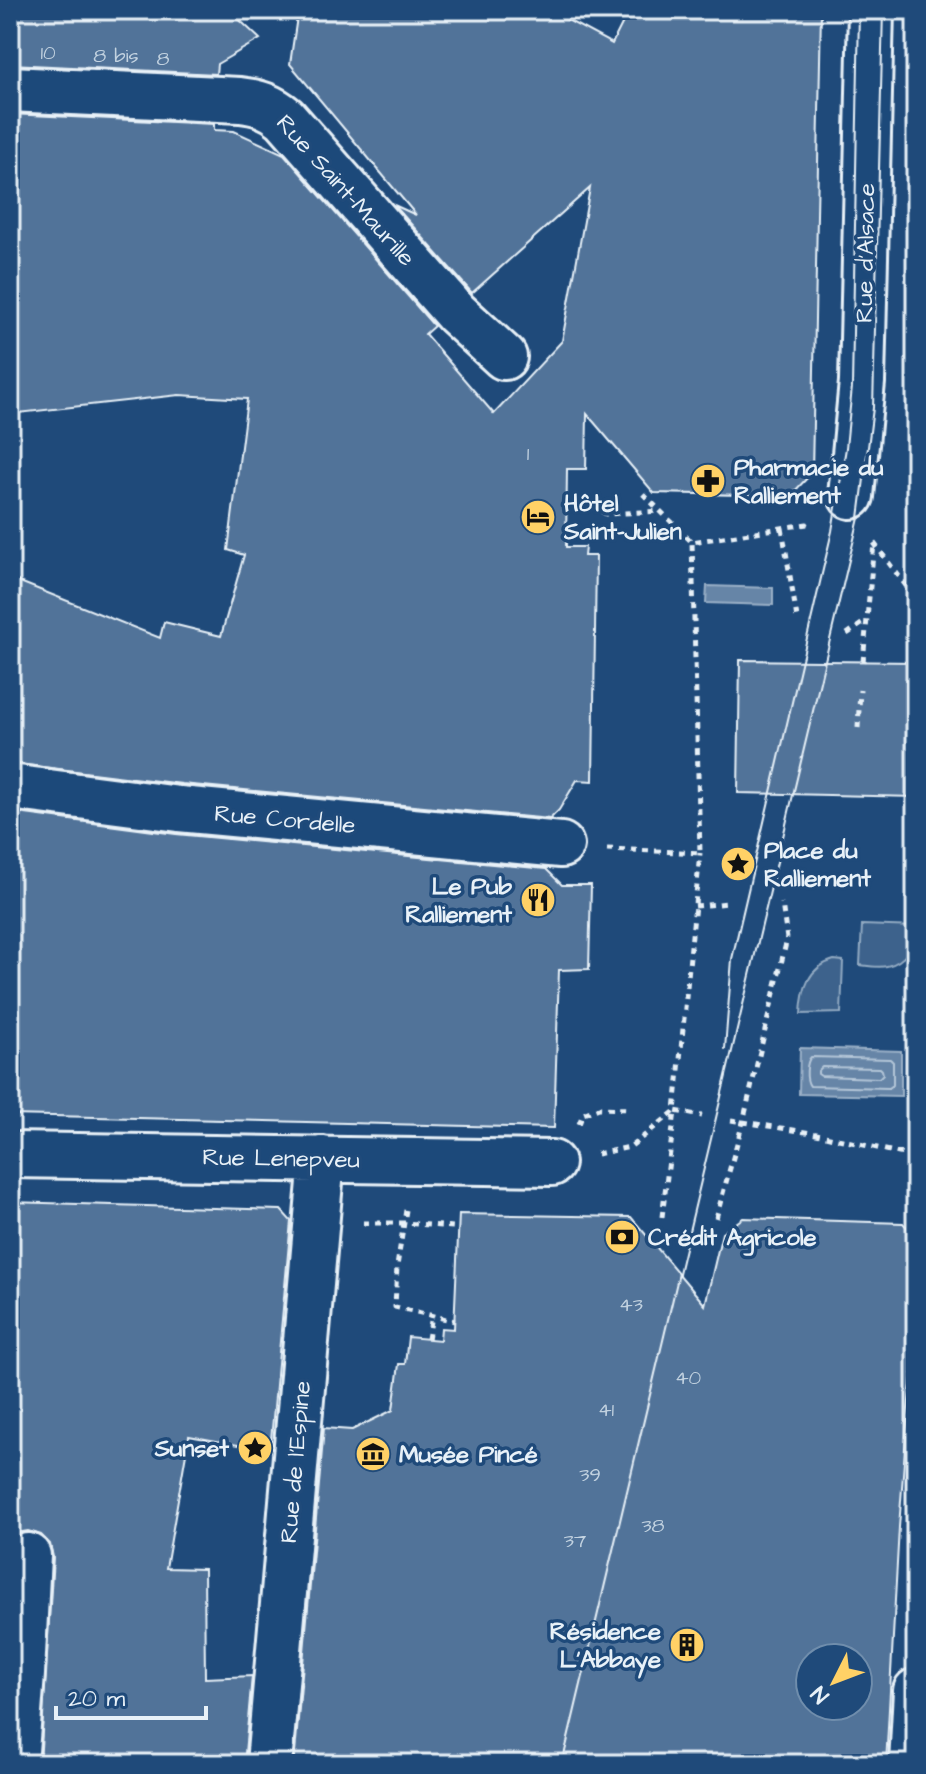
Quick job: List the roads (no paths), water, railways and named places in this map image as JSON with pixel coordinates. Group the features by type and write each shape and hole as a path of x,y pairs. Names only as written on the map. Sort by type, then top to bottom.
{"street":[{"name":"Rue d'Alsace","path":"851,496 862,382 871,10"},
{"name":"Rue Saint-Maurille","path":"10,89 254,101 274,109 456,313 504,357"},
{"name":"Rue Cordelle","path":"10,787 179,809 561,845"},
{"name":"Rue Lenepveu","path":"10,1155 560,1161"},
{"name":"Rue de l'Espine","path":"269,1764 322,1159"},
{"path":"15,1764 28,1556"},
{"path":"912,1764 916,1691"}],"water":[{"path":"707,586 773,588 773,605 706,603"},
{"path":"800,1048 901,1051 901,1096 799,1094"}],"tram line":[{"path":"725,1049 732,959 832,531 846,448 852,387 859,10"},
{"path":"562,1764 859,518 873,408 883,10"}],"place":[{"name":"Pharmacie du Ralliement","path":"708,481"},
{"name":"Hôtel Saint-Julien","path":"538,517"},
{"name":"Place du Ralliement","path":"738,864"},
{"name":"Le Pub Ralliement","path":"538,900"},
{"name":"Crédit Agricole","path":"622,1237"},
{"name":"Sunset","path":"255,1448"},
{"name":"Musée Pincé","path":"373,1454"},
{"name":"Résidence L'Abbaye","path":"687,1645"}]}
